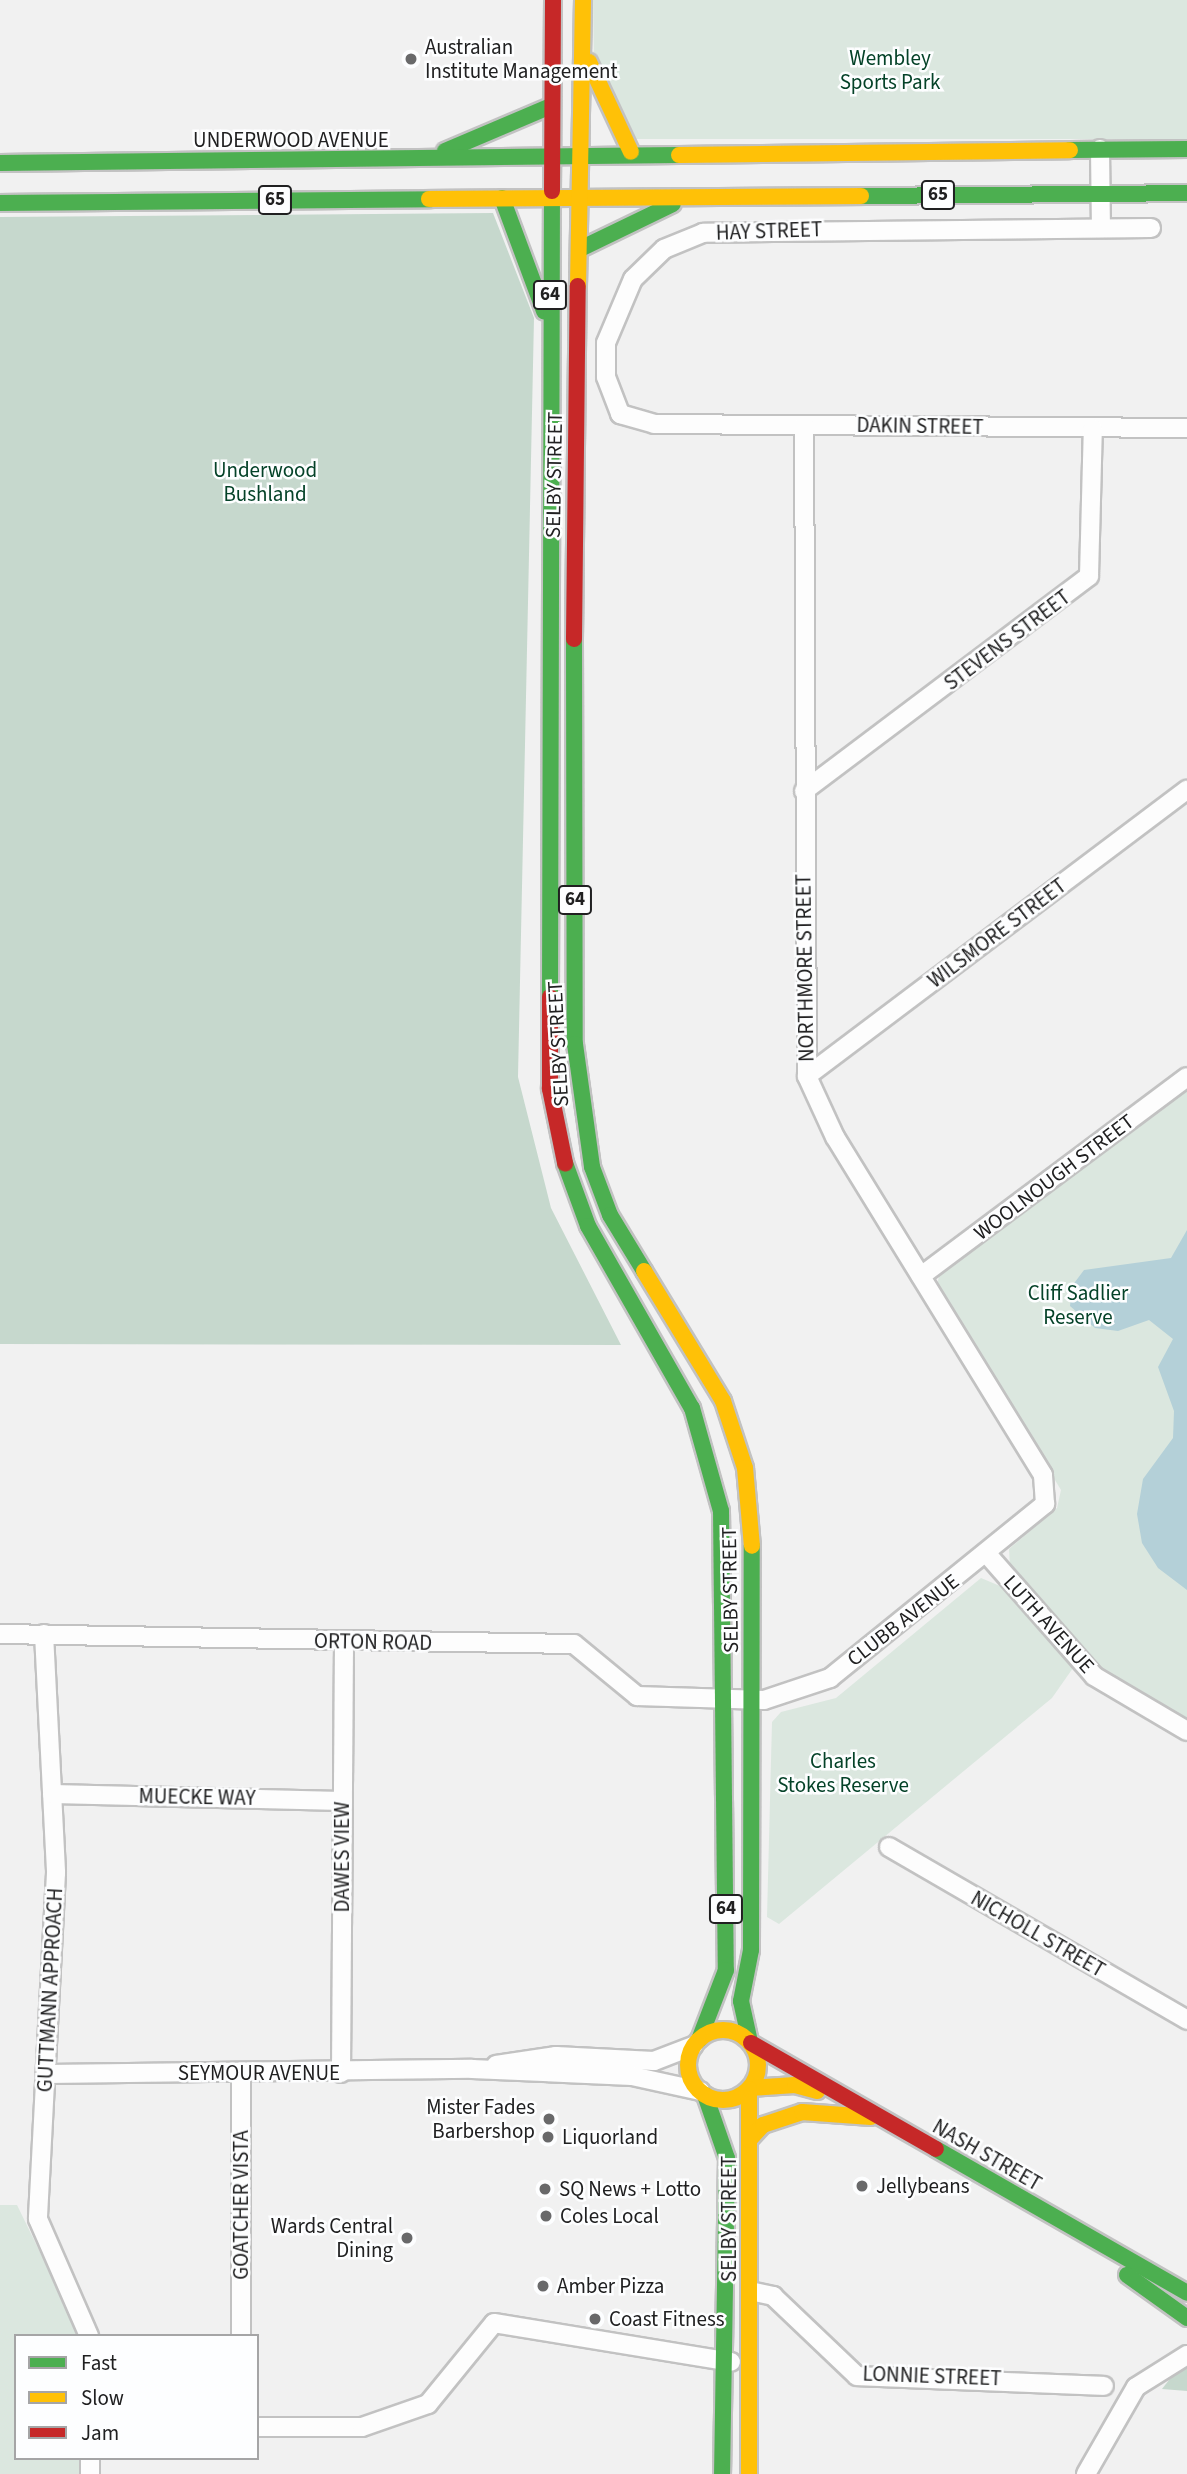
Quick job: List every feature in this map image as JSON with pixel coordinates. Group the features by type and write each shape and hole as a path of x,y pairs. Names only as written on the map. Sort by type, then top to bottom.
{"main road":[{"name":"SELBY STREET","path":"553,0 547,794 550,1089 562,1155 588,1226 692,1408 715,1477 726,1566 726,1970 714,2014 696,2043"},
{"name":"SELBY STREET","path":"583,0 575,493 576,1044 592,1167 634,1263 723,1401 745,1468 753,1701 751,1950 741,2001 751,2043"},
{"path":"583,43 611,119 631,152"},
{"path":"419,160 551,106"},
{"name":"65","path":"582,156 631,152 1187,149"},
{"name":"UNDERWOOD AVENUE","path":"0,163 582,156"},
{"name":"HAY STREET","path":"581,198 1187,193"},
{"path":"502,198 550,323"},
{"name":"65","path":"0,203 581,198"},
{"path":"580,249 689,198"},
{"path":"548,494 575,493"},
{"path":"547,794 574,793"},
{"path":"715,1477 745,1468"},
{"path":"696,2043 726,2030 751,2043"},
{"name":"64","path":"696,2043 688,2070 703,2093"},
{"name":"64","path":"750,2088 759,2067 751,2043"},
{"name":"NASH STREET","path":"751,2043 1073,2230 1184,2286"},
{"name":"NASH STREET","path":"750,2088 802,2086 879,2118"},
{"name":"SELBY STREET","path":"749,2474 750,2088"},
{"path":"703,2093 727,2100 750,2088"},
{"name":"SELBY STREET","path":"703,2093 727,2154 722,2474"},
{"path":"749,2140 763,2125 802,2112 879,2118"},
{"name":"NASH STREET","path":"1073,2230 1093,2253 1181,2311"},
{"path":"1181,2311 1184,2286"}],"street":[{"path":"1100,149 1101,229"},
{"name":"HAY STREET","path":"653,424 634,422 611,400 606,343 633,279 683,240 726,229 1151,228"},
{"name":"DAKIN STREET","path":"653,424 1187,428"},
{"name":"NORTHMORE STREET","path":"804,425 807,1076 835,1137 1047,1486"},
{"name":"STEVENS STREET","path":"804,791 1089,576 1093,428"},
{"name":"WILSMORE STREET","path":"807,1076 1187,790"},
{"name":"WOOLNOUGH STREET","path":"920,1276 1187,1077"},
{"name":"CLUBB AVENUE","path":"726,1700 753,1701 830,1678 1038,1513 1047,1486"},
{"name":"LUTH AVENUE","path":"987,1554 1094,1676 1187,1731"},
{"name":"ORTON ROAD","path":"0,1634 574,1644 637,1696 726,1700"},
{"name":"GUTTMANN APPROACH","path":"44,1634 56,1873 39,2224 88,2334"},
{"name":"DAWES VIEW","path":"341,2073 344,1642"},
{"name":"MUECKE WAY","path":"52,1794 343,1801"},
{"name":"NICHOLL STREET","path":"890,1847 1187,2020"},
{"name":"SEYMOUR AVENUE","path":"472,2069 556,2056 654,2061 696,2043"},
{"name":"SEYMOUR AVENUE","path":"47,2074 341,2073 472,2069 640,2077 703,2093"},
{"name":"GOATCHER VISTA","path":"241,2074 241,2334"},
{"name":"LONNIE STREET","path":"750,2291 773,2296 857,2376 1104,2386"},
{"path":"259,2427 362,2427 416,2409 438,2394 494,2323 723,2362 750,2361"},
{"path":"1136,2387 1187,2355"},
{"path":"1086,2474 1153,2357"}],"green space":[{"name":"Wembley Sports Park","path":"593,0 1187,0 1187,139 635,139 594,61"},
{"name":"Underwood Bushland","path":"493,213 534,318 518,1077 551,1208 621,1345 0,1344 0,217"},
{"name":"Cliff Sadlier Reserve","path":"1178,1092 1187,1092 1187,1723 1101,1671 1010,1567 1009,1549 1057,1508 1061,1490 937,1285 940,1272"},
{"name":"Charles Stokes Reserve","path":"981,1578 1000,1586 1073,1668 1052,1698 779,1924 767,1917 772,1722 781,1712 836,1698"},
{"path":"0,2205 17,2205 78,2334 14,2334 14,2460 79,2460 79,2474 0,2474"},
{"path":"1187,2365 1187,2391 1162,2389 1176,2371"}],"water":[{"path":"1187,1230 1187,1590 1158,1568 1142,1543 1137,1514 1143,1479 1173,1438 1174,1411 1158,1367 1173,1339 1149,1320 1118,1331 1095,1328 1070,1306 1072,1286 1084,1270 1171,1258"}],"traffic: fast":[{"path":"445,151 551,106"},
{"path":"1070,150 1187,149"},
{"path":"0,163 679,155"},
{"path":"550,997 552,191"},
{"path":"861,196 1187,193"},
{"path":"502,198 544,311"},
{"path":"0,203 429,199"},
{"path":"580,249 673,204"},
{"path":"574,639 575,1044 592,1167 610,1215 644,1271"},
{"path":"565,1163 588,1226 692,1408 721,1511 726,1970 699,2040"},
{"path":"750,2042 741,2001 751,1950 752,1546"},
{"path":"705,2095 727,2158 722,2474"},
{"path":"936,2149 1187,2293"},
{"path":"1127,2275 1187,2318"}],"traffic: slow":[{"path":"578,286 583,0"},
{"path":"589,62 631,152"},
{"path":"679,155 1070,150"},
{"path":"429,199 861,196"},
{"path":"644,1271 723,1401 745,1468 752,1546"},
{"path":"730,2030 743,2036 752,2045 756,2051 758,2065 756,2079 748,2090 737,2098 716,2100 698,2090 690,2079 688,2058 698,2040 709,2032 730,2030"},
{"path":"750,2088 795,2085 817,2091"},
{"path":"749,2089 749,2474"},
{"path":"749,2140 763,2125 802,2112 871,2117"}],"traffic: jam":[{"path":"552,191 553,0"},
{"path":"574,639 578,286"},
{"path":"550,997 550,1089 565,1163"},
{"path":"751,2043 936,2149"}],"place":[{"name":"Australian Institute Management","path":"411,59"},
{"name":"Mister Fades Barbershop","path":"549,2119"},
{"name":"Liquorland","path":"548,2137"},
{"name":"Jellybeans","path":"862,2186"},
{"name":"SQ News + Lotto","path":"545,2189"},
{"name":"Coles Local","path":"546,2216"},
{"name":"Wards Central Dining","path":"407,2238"},
{"name":"Amber Pizza","path":"543,2286"},
{"name":"Coast Fitness","path":"595,2319"}]}
